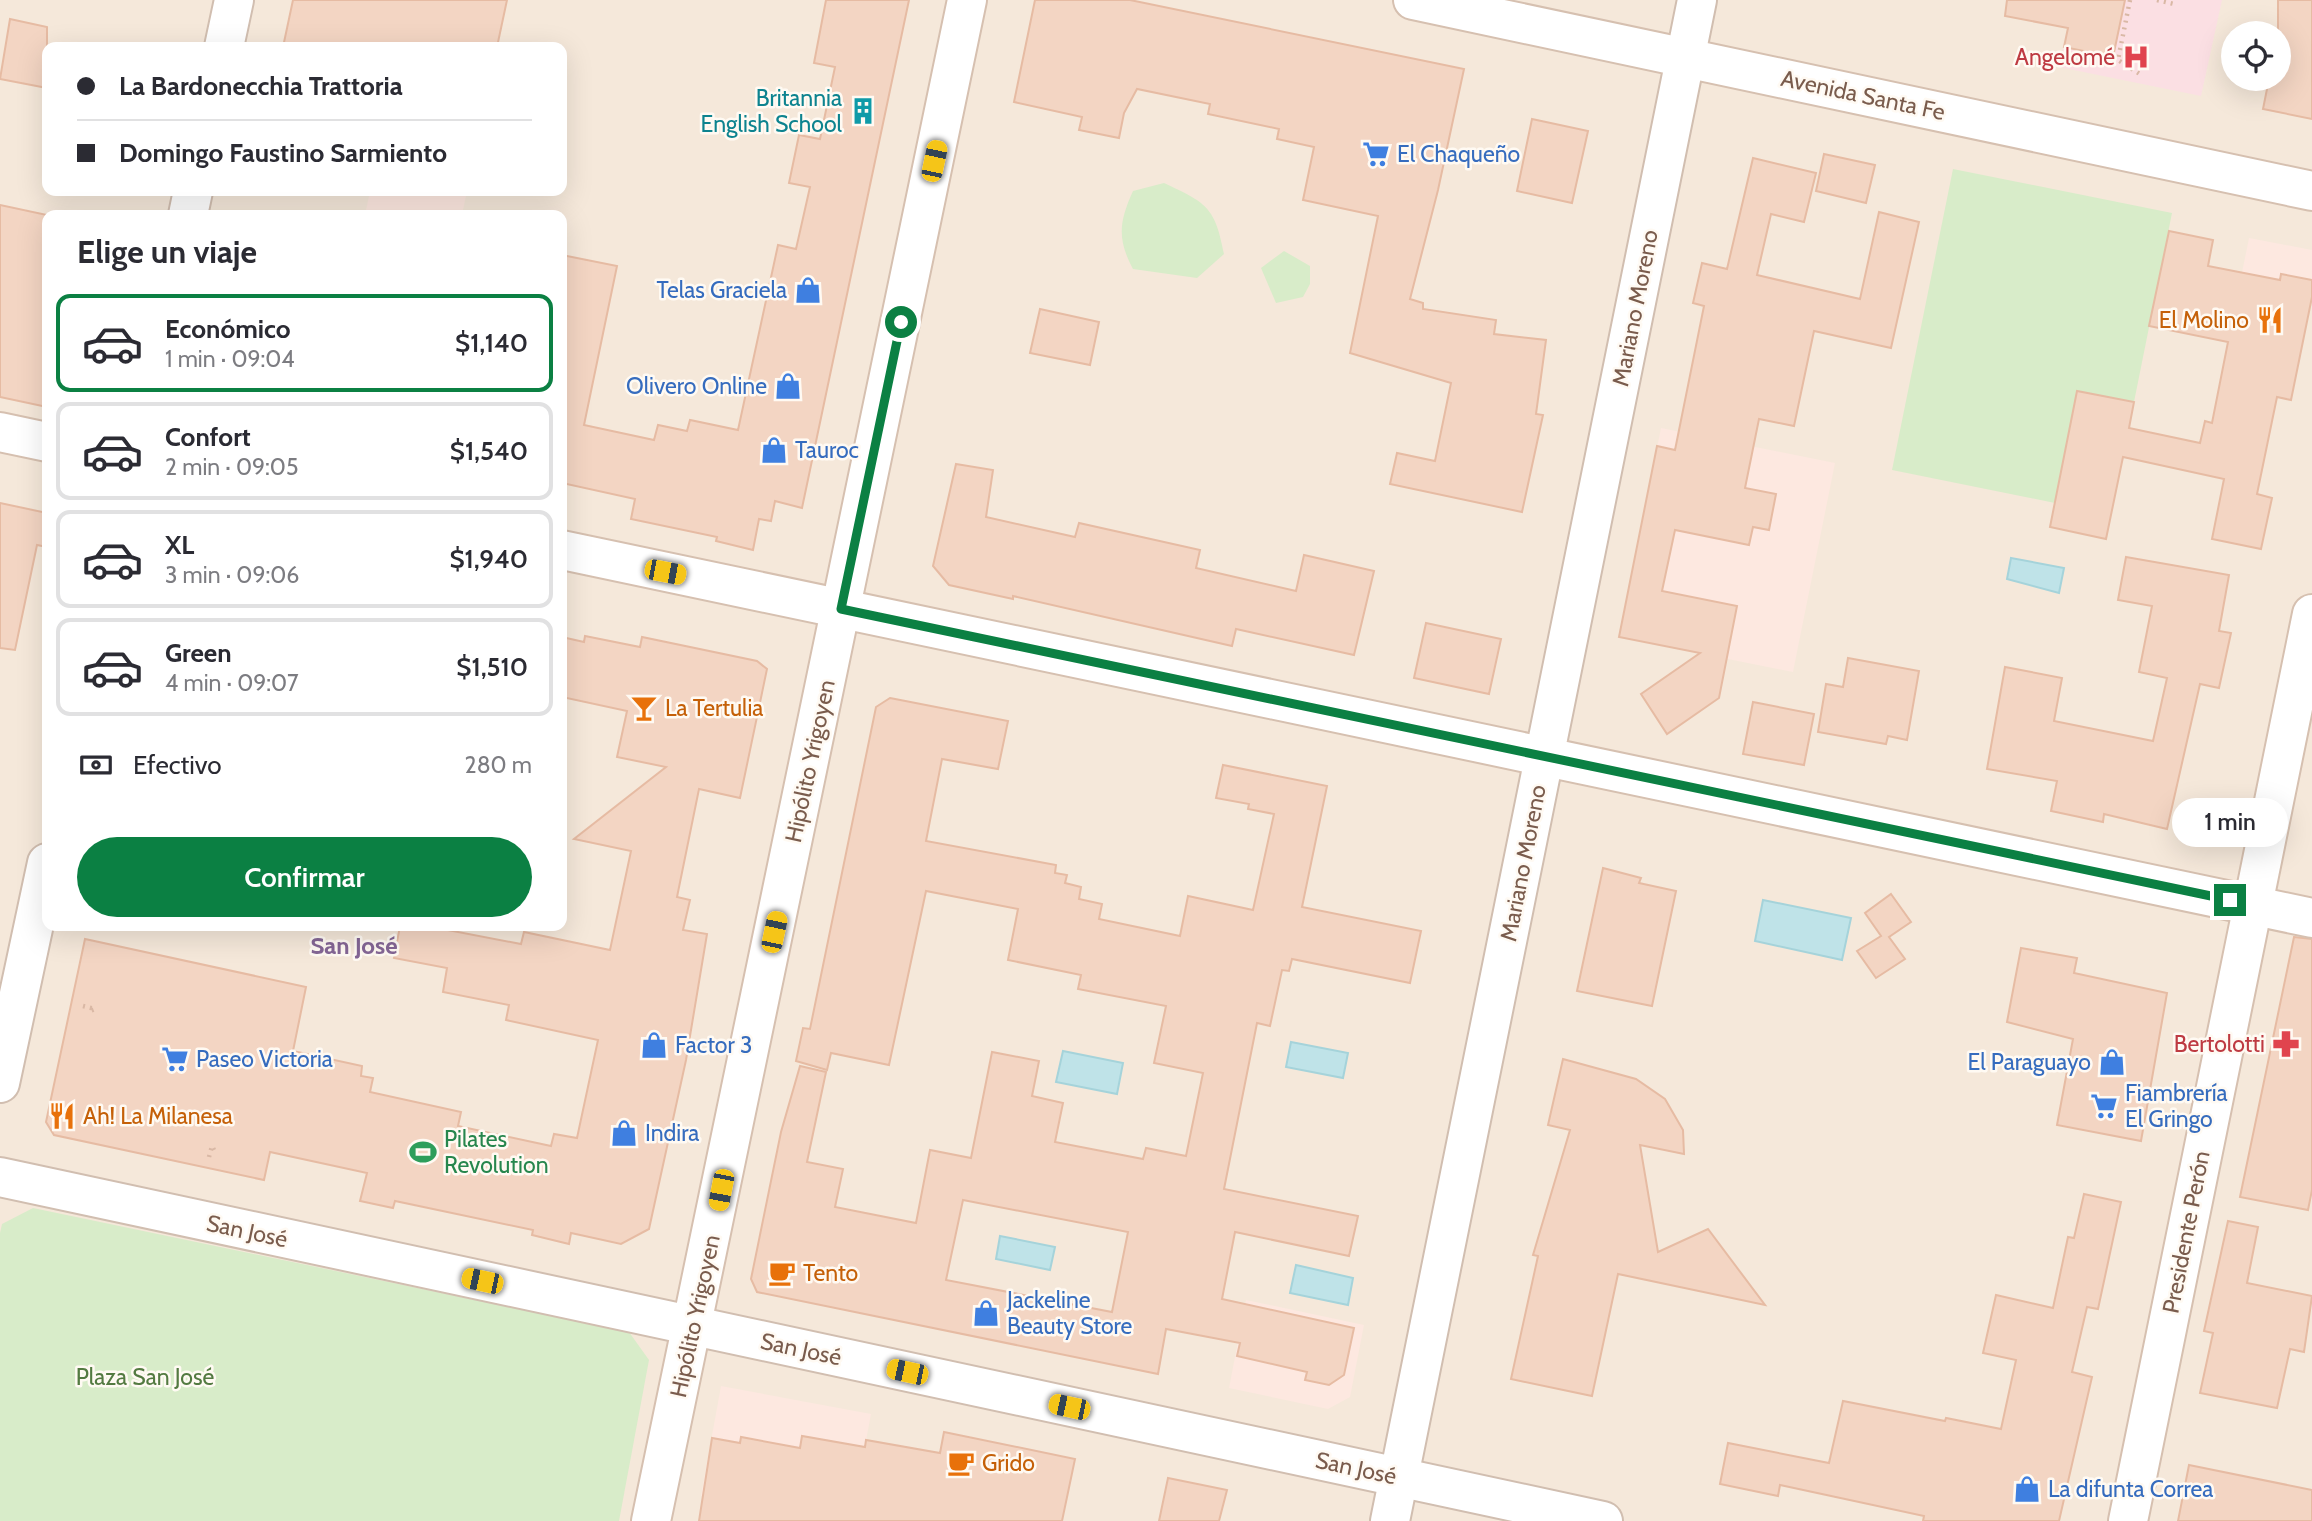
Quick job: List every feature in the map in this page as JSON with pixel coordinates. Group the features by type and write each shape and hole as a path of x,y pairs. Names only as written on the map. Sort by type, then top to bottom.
{"main road":[{"path":"225,42 234,0"},
{"name":"Hipólito Yrigoyen","path":"651,1521 967,0"},
{"name":"Avenida Santa Fe","path":"1413,0 2312,191"},
{"name":"Mariano Moreno","path":"1390,1521 1697,0"},
{"path":"0,432 42,441"},
{"path":"567,551 2312,918"},
{"name":"Presidente Perón","path":"2127,1521 2312,614"},
{"path":"0,1083 42,886"},
{"name":"San José","path":"0,1177 1603,1521"}],"path":[{"path":"2130,0 2118,60 2143,76"},
{"path":"2157,0 2174,4"},
{"path":"83,1006 94,1009 90,1011"},
{"path":"209,1157 212,1146 214,1150"}],"shaded area":[{"path":"0,0 2312,0 2312,1521 0,1521"},
{"name":"Angelomé","path":"2074,0 2222,0 2201,96 2059,67"},
{"path":"369,196 466,196 463,210 366,210"},
{"name":"El Molino","path":"2249,238 2312,250 2312,297 2291,400 2219,386"},
{"path":"1661,428 1835,463 1793,672 1619,637"},
{"path":"1246,1300 1364,1325 1350,1397 1328,1409 1229,1388"},
{"path":"721,1386 871,1414 851,1521 701,1496"}],"green space":[{"path":"1953,169 2172,213 2134,402 2077,391 2055,503 1892,470"},
{"path":"1164,183 1199,202 1217,225 1224,254 1197,278 1133,269 1124,249 1123,221 1133,191"},
{"path":"1284,251 1310,266 1310,284 1303,297 1276,303 1261,268"},
{"name":"Plaza San José","path":"33,1208 629,1332 649,1360 619,1521 0,1521 0,1233 2,1224"}],"water":[{"path":"2011,558 2064,568 2059,593 2007,579"},
{"path":"1763,900 1851,918 1842,960 1755,941"},
{"path":"1291,1042 1348,1053 1343,1078 1286,1067"},
{"path":"1063,1051 1123,1063 1117,1094 1056,1082"},
{"path":"1000,1236 1055,1247 1050,1270 996,1259"},
{"path":"1296,1265 1353,1278 1348,1305 1290,1293"}],"building":[{"path":"293,0 507,0 498,42 284,42"},
{"path":"826,0 909,0 802,508 775,501 771,521 759,519 753,550 716,541 717,537 631,519 635,499 567,484 567,256 617,266 584,425 654,440 658,425 687,431 690,420 738,430 778,245 796,249 810,187 789,183 799,135 820,139 835,67 814,63"},
{"path":"1035,0 1130,0 1464,69 1438,190 1410,299 1423,303 1423,309 1496,320 1494,334 1546,340 1536,414 1543,415 1522,512 1390,484 1397,453 1435,461 1451,383 1350,353 1378,216 1303,200 1314,147 1277,139 1279,129 1208,114 1210,104 1137,89 1124,113 1119,138 1079,130 1082,117 1014,102"},
{"path":"2007,0 2125,0 2113,57 2064,47 2068,28 2005,16"},
{"path":"2278,0 2312,0 2312,119 2263,109 2267,91 2291,91 2291,21 2278,21"},
{"path":"10,19 47,27 47,42 42,42 42,87 0,79"},
{"path":"1532,119 1588,131 1572,203 1517,191"},
{"path":"1824,154 1875,165 1866,203 1816,191"},
{"path":"1753,158 1816,173 1804,222 1771,214 1757,275 1860,299 1879,212 1919,222 1891,348 1814,331 1794,426 1759,419 1745,488 1776,494 1769,530 1753,527 1749,545 1675,530 1662,591 1737,606 1719,698 1667,734 1641,694 1700,653 1619,637 1657,446 1675,450 1704,306 1693,303 1702,263 1727,269"},
{"path":"0,205 42,214 42,406 0,397"},
{"path":"2169,231 2213,240 2208,266 2280,280 2281,274 2312,280 2312,297 2291,400 2277,397 2257,494 2272,498 2261,549 2212,539 2224,479 2123,457 2106,539 2050,527 2077,391 2134,402 2129,428 2200,443 2205,421 2212,423 2228,342 2149,326"},
{"path":"1040,309 1099,322 1090,365 1030,353"},
{"path":"956,464 993,470 986,517 1075,537 1079,523 1200,550 1196,568 1296,591 1304,555 1374,571 1354,655 1236,629 1232,646 1013,596 1013,599 949,585 933,566"},
{"path":"0,503 42,512 42,546 37,545 15,650 0,648"},
{"path":"2126,557 2229,575 2219,631 2231,633 2219,688 2200,684 2167,829 2104,814 2103,822 2051,811 2057,781 1987,769 2005,667 2062,678 2054,721 2153,741 2167,678 2139,672 2152,606 2118,600"},
{"path":"1426,623 1501,639 1489,694 1414,678"},
{"path":"585,636 640,647 642,637 757,661 767,669 740,798 699,789 677,897 690,900 683,930 707,934 686,1060 649,1229 621,1244 571,1233 569,1244 532,1235 533,1230 395,1201 393,1208 360,1201 367,1173 270,1152 264,1180 54,1135 46,1122 85,939 306,987 293,1051 362,1066 361,1076 373,1078 370,1092 461,1112 458,1126 551,1146 554,1134 577,1138 598,1040 506,1020 509,1005 443,992 447,968 394,958 399,931 453,931 521,944 524,932 610,950 631,851 574,839 666,767 617,757 627,711 567,698 567,638 584,642"},
{"path":"1848,658 1919,671 1907,740 1888,736 1886,744 1818,732 1826,684 1843,687"},
{"path":"890,698 1008,721 998,769 942,759 926,841 1056,865 1055,873 1067,875 1065,883 1081,887 1079,899 1102,904 1099,919 1180,936 1188,896 1253,910 1274,814 1248,809 1249,804 1216,798 1223,765 1327,786 1302,907 1421,931 1410,983 1292,959 1289,971 1282,970 1270,1026 1257,1023 1224,1189 1358,1216 1349,1256 1235,1232 1222,1299 1354,1328 1344,1375 1329,1385 1305,1380 1307,1372 1237,1356 1240,1343 1166,1329 1158,1374 757,1292 751,1279 781,1132 800,1066 826,1072 807,1162 843,1169 835,1207 916,1223 930,1150 971,1158 992,1052 1039,1061 1032,1096 1063,1103 1055,1142 1143,1159 1146,1148 1186,1156 1203,1073 1154,1063 1166,1006 1078,989 1081,975 1008,960 1018,909 926,891 889,1065 831,1053 827,1070 796,1061 803,1028 810,1029 876,707","holes":["963,1200 1128,1232 1112,1312 946,1280"]},
{"path":"1753,702 1814,714 1804,765 1743,754"},
{"path":"1603,868 1641,878 1639,883 1676,891 1652,1006 1577,991"},
{"path":"1891,894 1911,922 1889,937 1905,959 1876,978 1857,951 1881,936 1865,913"},
{"path":"2294,937 2312,939 2312,1190 2308,1210 2240,1197"},
{"path":"2021,948 2077,958 2074,973 2167,993 2141,1141 2057,1125 2073,1039 2007,1022"},
{"path":"1563,1059 1636,1079 1665,1099 1683,1130 1684,1154 1640,1145 1658,1252 1708,1229 1765,1305 1618,1274 1592,1396 1511,1379 1538,1256 1533,1255 1570,1130 1548,1125"},
{"path":"2084,1194 2121,1202 2098,1309 2087,1307 2072,1372 2092,1377 2059,1521 1923,1521 1924,1516 1780,1485 1778,1496 1720,1484 1728,1443 1829,1463 1843,1401 2001,1429 2016,1360 1983,1353 1996,1295 2053,1308 2068,1237 2074,1238"},
{"path":"2228,1221 2258,1227 2247,1283 2312,1296 2304,1352 2290,1349 2277,1408 2200,1393 2213,1333 2204,1331"},
{"path":"944,1432 1075,1459 1062,1521 699,1521 712,1438 740,1443 741,1437 800,1448 802,1436 865,1447 866,1440 940,1453"},
{"path":"2189,1465 2312,1490 2312,1521 2178,1521"},
{"path":"1168,1478 1227,1490 1219,1521 1159,1521"}],"place":[{"name":"Angelomé","path":"2136,57"},
{"name":"Britannia English School","path":"863,111"},
{"name":"El Chaqueño","path":"1376,154"},
{"name":"Telas Graciela","path":"808,290"},
{"name":"El Molino","path":"2270,320"},
{"name":"Olivero Online","path":"788,386"},
{"name":"Tauroc","path":"774,450"},
{"name":"La Tertulia","path":"644,708"},
{"name":"Bertolotti","path":"2286,1044"},
{"name":"Factor 3","path":"654,1045"},
{"name":"Paseo Victoria","path":"175,1059"},
{"name":"El Paraguayo","path":"2112,1062"},
{"name":"Fiambrería El Gringo","path":"2104,1106"},
{"name":"Ah! La Milanesa","path":"62,1116"},
{"name":"Indira","path":"624,1133"},
{"name":"Pilates Revolution","path":"423,1152"},
{"name":"Tento","path":"782,1273"},
{"name":"Jackeline Beauty Store","path":"986,1313"},
{"name":"Grido","path":"961,1463"},
{"name":"La difunta Correa","path":"2027,1489"}],"district":[{"name":"San José","path":"354,946"}],"route":[{"path":"901,322 841,609 2230,900"}]}
